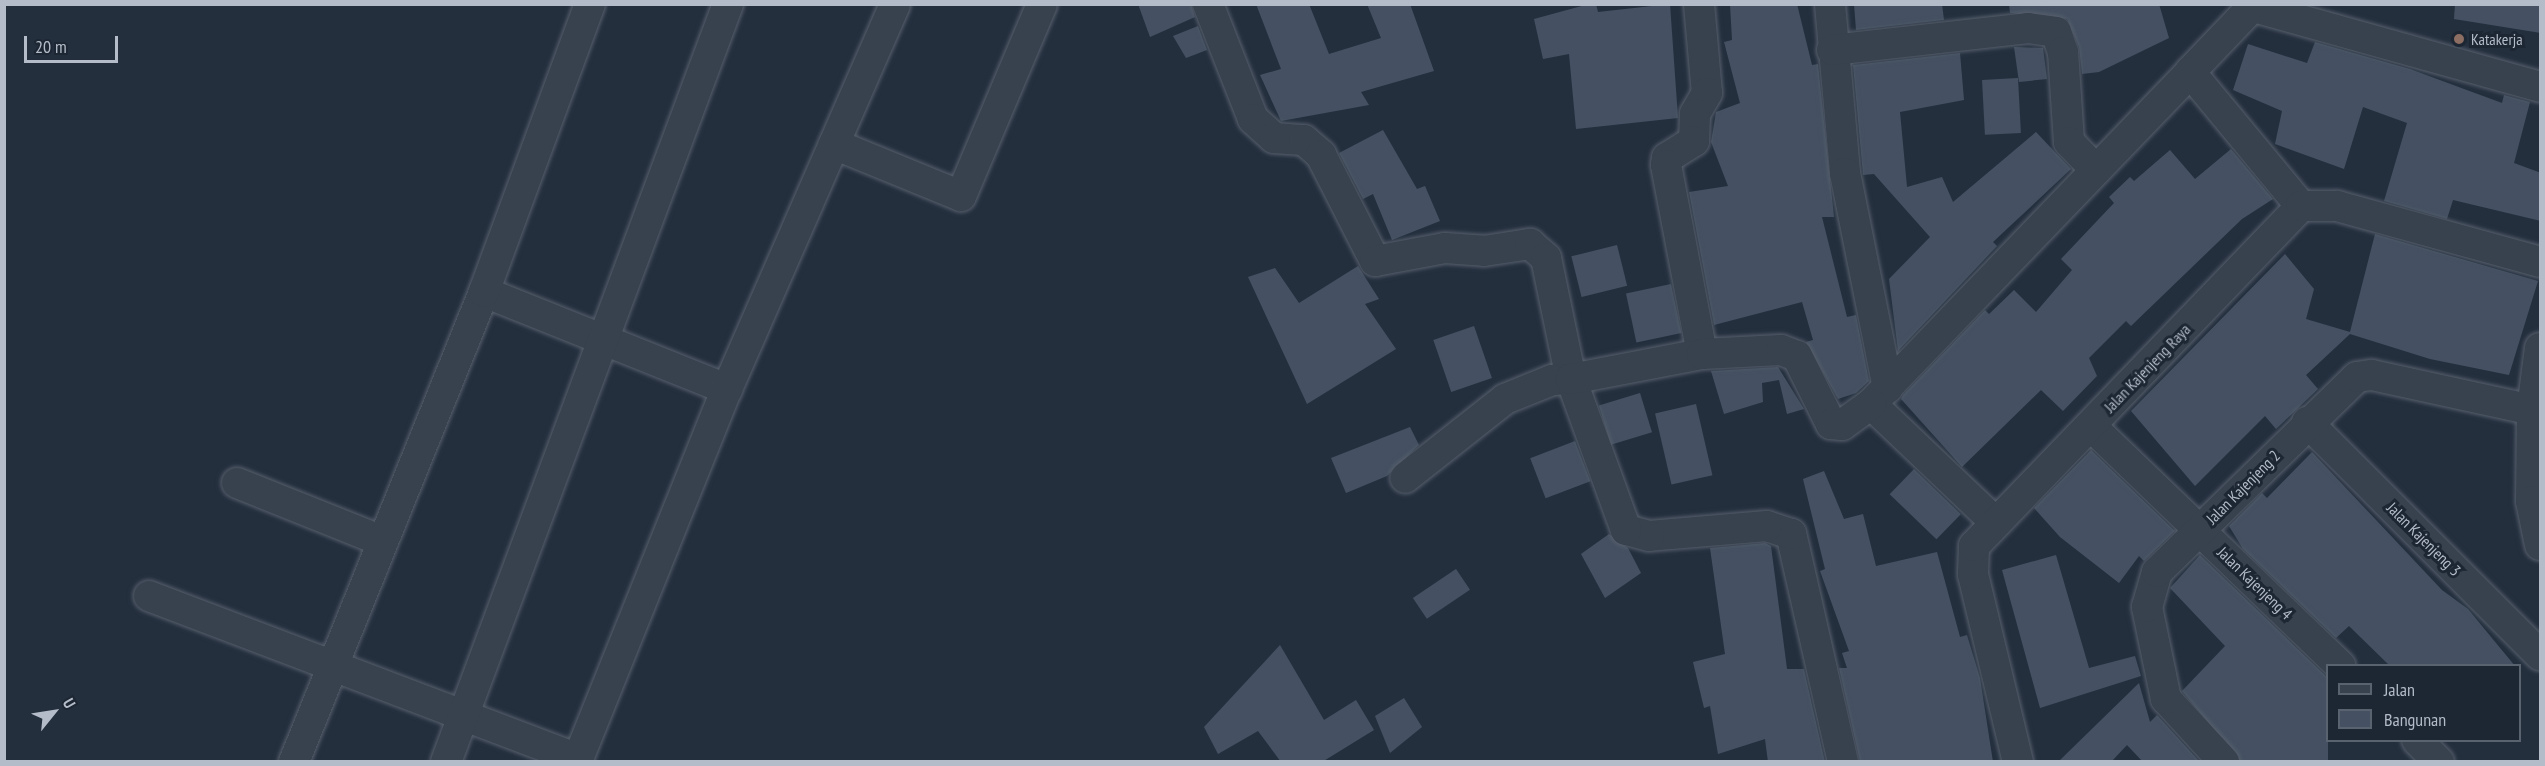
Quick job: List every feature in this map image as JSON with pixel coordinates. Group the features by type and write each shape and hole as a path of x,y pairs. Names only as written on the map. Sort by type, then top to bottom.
{"street":[{"path":"294,762 330,665 484,292 590,4"},
{"path":"446,762 728,4"},
{"path":"149,596 330,665 464,712 578,759 727,389 895,4"},
{"path":"834,144 961,196 1042,4"},
{"path":"1208,4 1252,119 1274,138 1304,140 1321,155 1375,261 1444,248 1484,251 1530,244 1543,253 1571,379 1626,530 1649,536 1767,526 1791,534 1843,762"},
{"path":"1700,4 1707,93 1695,114 1694,141 1667,158 1666,165 1702,354"},
{"path":"1830,4 1832,50 1845,172 1879,396 1993,520"},
{"path":"1405,478 1505,399 1552,380 1571,379 1702,354 1791,351 1824,417 1836,426 1879,396 2254,6 2541,87"},
{"path":"1832,50 2028,28 2056,32 2063,52 2069,142 2096,170"},
{"path":"2190,72 2301,207 2337,206 2541,262"},
{"name":"Jalan Kajenjeng Raya","path":"2018,762 1973,574 1974,546 1993,520 2091,426 2301,207"},
{"path":"484,292 727,389"},
{"path":"2541,348 2532,410 2531,501 2541,544"},
{"name":"Jalan Kajenjeng 2","path":"2224,762 2166,699 2147,607 2153,577 2348,382 2365,375 2532,410"},
{"name":"Jalan Kajenjeng 3","path":"2307,422 2541,655"},
{"name":"Jalan Kajenjeng 4","path":"2091,426 2338,664"},
{"path":"237,483 382,542"},
{"path":"2418,742 2439,762"}],"building":[{"path":"1138,4 1191,4 1195,17 1150,37"},
{"path":"1256,4 1309,4 1329,54 1381,38 1367,4 1410,4 1434,71 1361,92 1369,105 1281,121 1260,75 1281,69"},
{"path":"1596,4 1598,12 1670,4 1678,118 1576,129 1569,54 1543,59 1534,19"},
{"path":"1730,4 1797,4 1812,65 1818,64 1834,217 1822,217 1847,317 1856,315 1869,381 1856,393 1838,399 1806,342 1813,340 1802,302 1714,325 1689,192 1728,186 1711,142 1716,112 1740,103 1724,42 1732,40"},
{"path":"1854,4 1942,4 1944,20 1856,30"},
{"path":"2009,4 2159,4 2169,38 2099,72 2082,74 2079,47 2067,19 2010,13"},
{"path":"2455,4 2541,4 2541,33 2454,19"},
{"path":"1198,26 1207,50 1186,58 1173,36"},
{"path":"2315,42 2410,69 2502,103 2504,95 2530,102 2514,163 2541,173 2541,221 2453,200 2447,219 2384,201 2407,123 2363,107 2344,169 2275,144 2282,111 2233,90 2248,44 2307,63"},
{"path":"2014,47 2043,48 2047,79 2019,82"},
{"path":"1960,53 1964,100 1900,112 1907,187 1942,177 1953,202 2036,132 2071,169 1993,242 1997,246 1898,351 1889,279 1930,237 1874,174 1863,175 1853,65"},
{"path":"2018,78 2021,133 1985,135 1982,80"},
{"path":"1383,130 1417,189 1425,186 1440,221 1392,240 1373,194 1363,199 1339,153"},
{"path":"2231,149 2273,199 2242,219 2131,326 2126,321 2089,358 2097,376 2063,411 2041,390 1962,467 1901,399 1903,395 1985,310 1989,314 2014,290 2036,312 2072,270 2061,259 2114,203 2109,197 2130,177 2134,181 2170,150 2195,179"},
{"path":"2375,234 2538,281 2509,375 2430,359 2350,334 2306,375 2318,389 2276,429 2265,416 2195,486 2131,411 2285,254 2314,289 2306,319 2350,332"},
{"path":"1617,245 1627,286 1582,297 1571,256"},
{"path":"1358,266 1379,299 1365,304 1396,349 1307,404 1248,277 1275,268 1299,303"},
{"path":"1671,284 1681,333 1636,342 1626,294"},
{"path":"1474,326 1492,378 1451,392 1433,340"},
{"path":"1778,367 1804,409 1787,414 1779,380 1762,383 1763,402 1724,414 1711,371"},
{"path":"1640,393 1652,432 1611,445 1599,406"},
{"path":"1696,404 1712,475 1671,485 1655,413"},
{"path":"1410,427 1419,445 1387,476 1346,493 1331,458"},
{"path":"1575,441 1590,481 1546,498 1530,458"},
{"path":"2091,450 2175,531 2144,561 2139,556 2119,583 2060,537 2034,508"},
{"path":"2312,452 2442,590 2468,609 2513,664 2388,664 2349,626 2336,638 2243,549 2229,526 2262,493 2267,498"},
{"path":"1914,469 1961,514 1936,539 1890,494"},
{"path":"1824,471 1844,519 1863,514 1876,566 1937,552 1960,637 1967,635 1980,678 1993,762 1860,762 1839,668 1847,668 1842,653 1849,651 1820,571 1825,569 1803,479"},
{"path":"1609,534 1628,548 1641,573 1605,598 1581,554"},
{"path":"1765,543 1771,546 1787,669 1804,669 1825,762 1768,762 1765,739 1718,754 1710,706 1704,708 1693,662 1725,654 1710,548"},
{"path":"2056,555 2089,668 2135,656 2141,676 2040,708 2002,570"},
{"path":"2200,555 2326,676 2328,762 2241,762 2182,691 2225,646 2170,588"},
{"path":"1456,569 1470,590 1427,619 1413,598"},
{"path":"1280,645 1324,720 1356,700 1374,730 1322,762 1281,762 1258,731 1218,754 1204,727"},
{"path":"2139,683 2150,722 2157,715 2200,762 2143,762 2127,745 2111,762 2058,762"},
{"path":"1404,698 1422,727 1390,753 1375,716"}],"place":[{"name":"Katakerja","path":"2459,39"}]}
